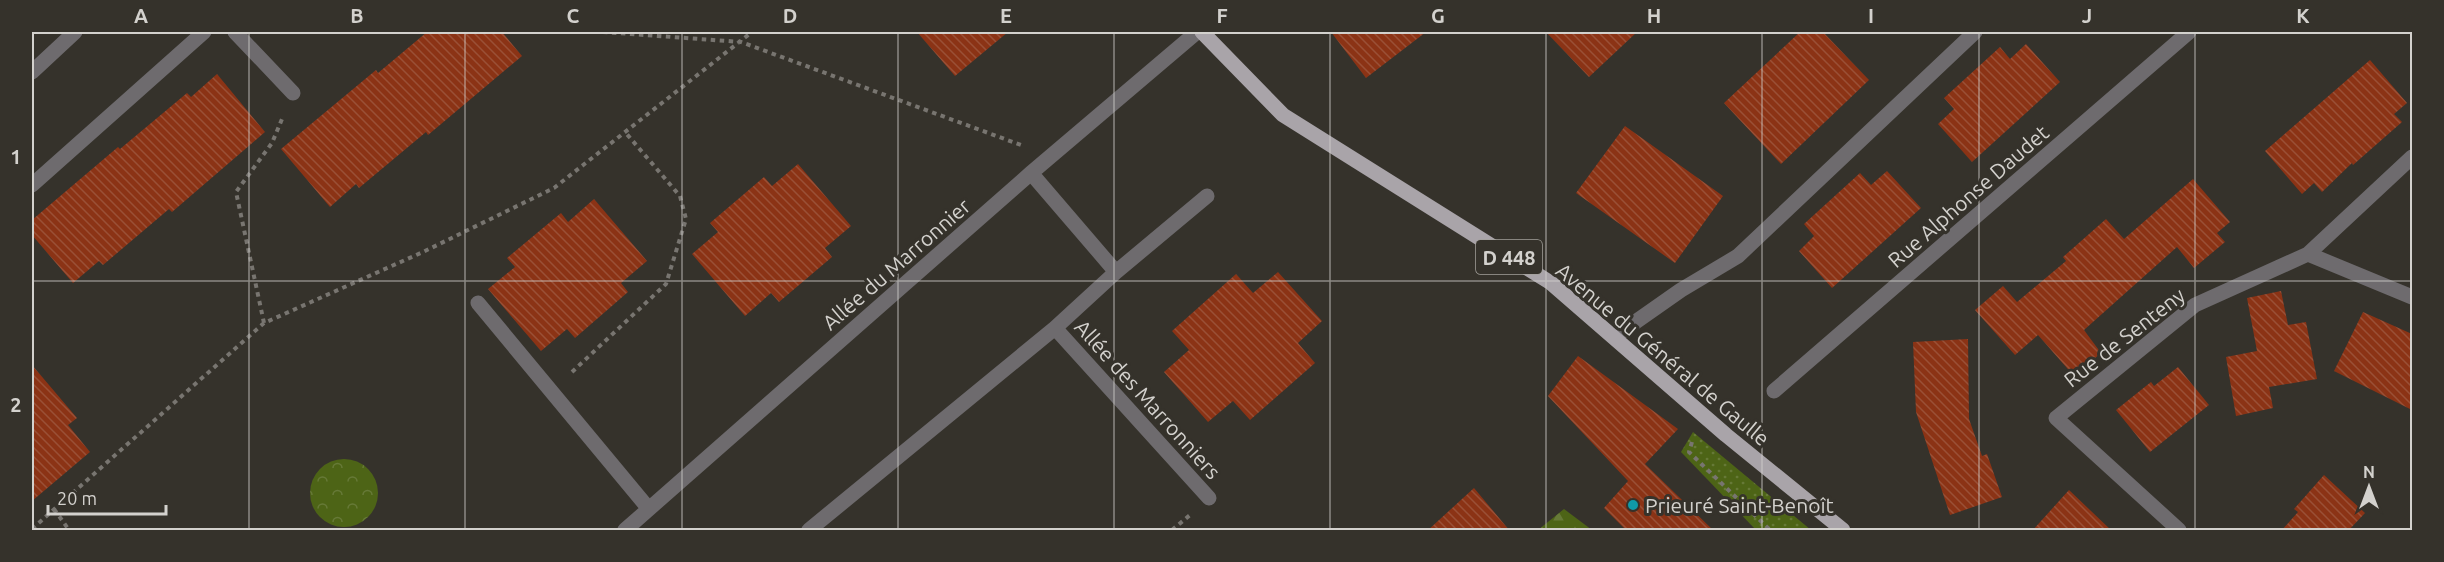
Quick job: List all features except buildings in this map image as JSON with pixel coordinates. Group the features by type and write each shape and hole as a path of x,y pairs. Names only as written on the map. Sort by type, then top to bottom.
{"main road":[{"name":"Avenue du Général de Gaulle","path":"1202,32 1283,115 1551,283 1805,501"},
{"name":"D 448","path":"1805,501 1835,531"},
{"name":"D 448","path":"1805,501 1843,531"}],"street":[{"path":"32,72 75,32"},
{"path":"32,184 204,32"},
{"path":"235,32 293,93"},
{"name":"Allée du Marronnier","path":"625,531 1050,156 1197,32"},
{"path":"1614,337 1681,290 1738,256 1975,32"},
{"name":"Rue Alphonse Daudet","path":"1774,392 2190,32"},
{"name":"Rue de Senteny","path":"2179,531 2056,418 2195,305 2308,254 2412,157"},
{"path":"1031,173 1116,272"},
{"name":"Allée des Marronniers","path":"1207,196 1116,272 1055,328 1209,498"},
{"path":"2308,254 2412,297"},
{"path":"478,303 650,509"},
{"path":"809,531 1055,328"}],"path":[{"path":"603,32 741,42 1050,156"},
{"path":"32,529 264,323 423,252 554,188 752,32"},
{"path":"264,323 236,192 272,143 293,93"},
{"path":"551,391 666,284 681,240 686,219 680,196 625,132"},
{"path":"1701,412 1689,452 1770,531"},
{"path":"54,509 69,531"}],"green space":[{"path":"1693,432 1811,530 1756,530 1681,452"},
{"path":"337,459 351,459 363,464 373,474 378,493 373,512 363,522 351,527 337,527 325,522 315,512 310,500 310,486 315,474 325,464"},
{"path":"1564,509 1592,530 1538,530"}],"place":[{"name":"Prieuré Saint-Benoît","path":"1633,505"}]}
